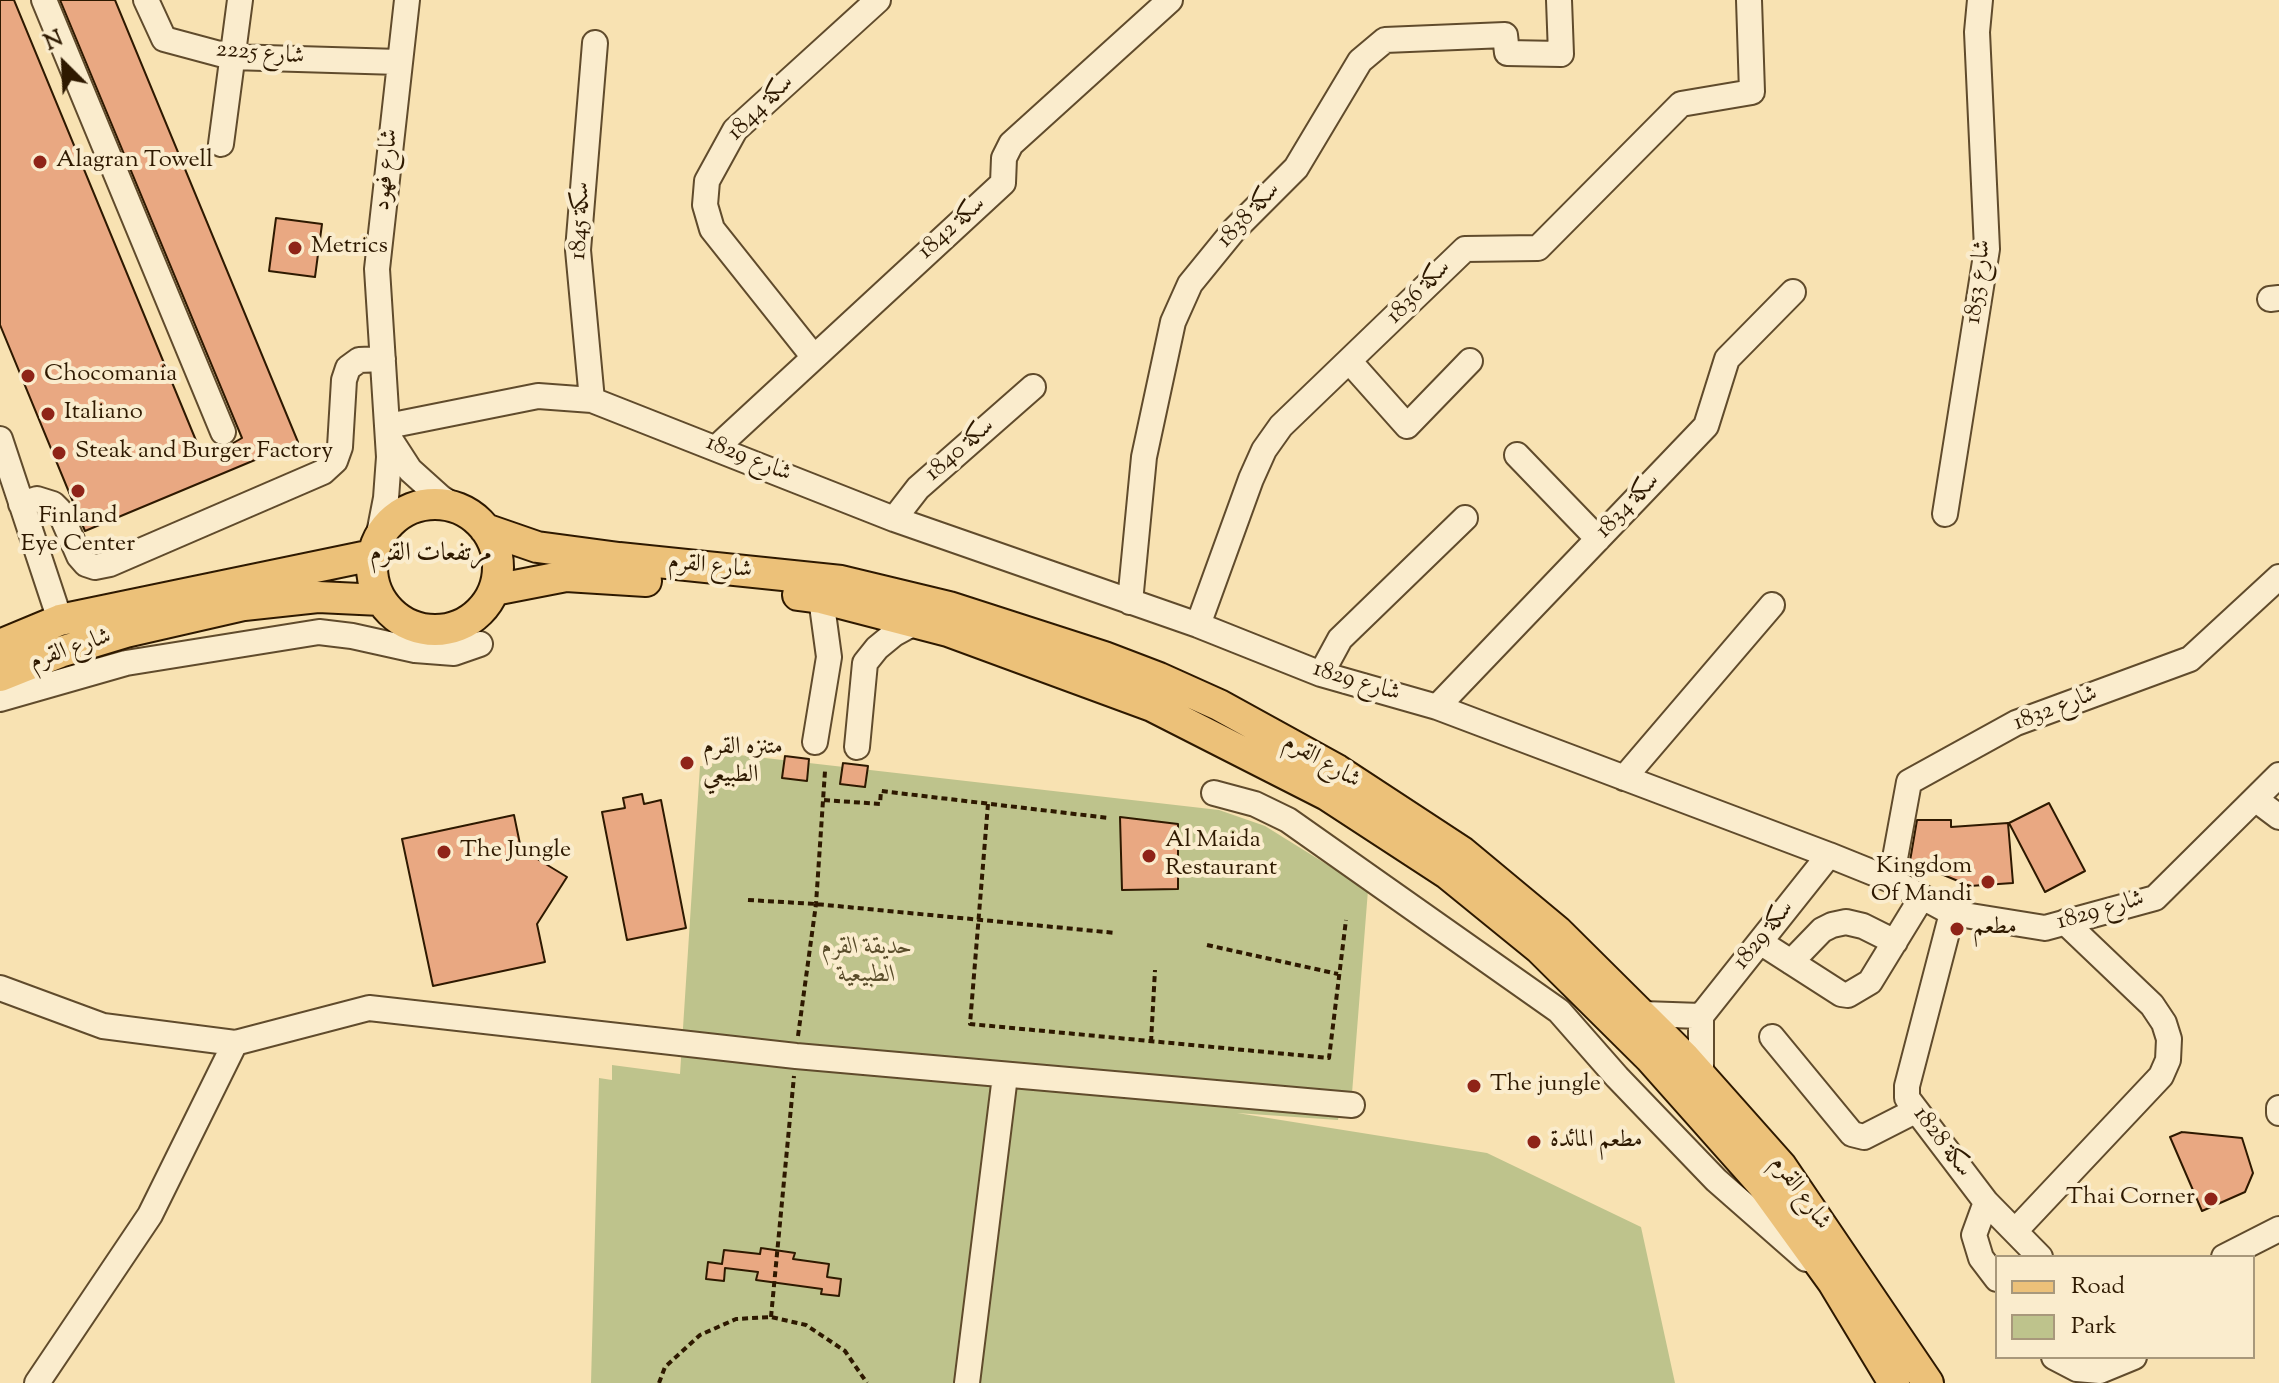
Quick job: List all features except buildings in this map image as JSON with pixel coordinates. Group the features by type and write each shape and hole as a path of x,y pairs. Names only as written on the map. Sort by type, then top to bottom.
{"main road":[{"path":"440,505 457,508 485,529 493,543 498,575 484,608 468,621 450,629 430,630 410,626 393,615 374,585 376,547 400,515 419,507 440,505"},
{"name":"شارع القرم","path":"485,529 537,547 841,581 949,607 1159,678 1219,705 1337,770 1462,852 1557,931 1643,1014 1781,1166 1922,1372"},
{"name":"شارع القرم","path":"0,645 60,620 376,547"},
{"name":"شارع القرم","path":"494,590 566,576 740,588 821,598 978,641 1152,706 1327,795 1448,874 1539,948 1650,1058 1762,1184 1833,1282 1894,1383"},
{"name":"شارع القرم","path":"0,676 60,652 113,636 244,605 318,597 381,600"}],"street":[{"path":"44,0 223,432"},
{"name":"شارع 2225","path":"146,0 164,39 231,57 399,62"},
{"path":"221,144 240,0"},
{"name":"شارع فهود","path":"376,547 389,477 377,269 407,0"},
{"name":"سكة 1844","path":"813,356 712,229 705,205 707,181 735,130 878,0"},
{"name":"سكة 1842","path":"716,448 1003,183 1004,158 1011,144 1170,0"},
{"name":"1838 سكة","path":"1130,602 1144,457 1173,322 1190,284 1234,230 1296,168 1360,61 1385,40 1505,35 1507,53 1561,54 1559,0"},
{"name":"سكة 1836","path":"1198,625 1251,479 1264,450 1281,426 1465,249 1538,248 1681,104 1752,92 1749,0"},
{"name":"شارع 1853","path":"1945,514 1987,249 1977,32 1980,0"},
{"name":"1845 سكة","path":"592,400 578,250 595,43"},
{"name":"سكة 1834","path":"1437,707 1706,426 1727,359 1793,292"},
{"path":"21,504 37,499 53,504 86,564 95,567 110,564 323,472 335,461 340,447 344,380 348,368 359,360 383,359"},
{"path":"1350,362 1407,426 1470,361"},
{"name":"سكة 1840","path":"894,519 918,488 1033,387"},
{"name":"1829 شارع","path":"388,431 538,396 592,400 894,519 1198,625 1321,674 1437,707 1829,855 1891,880 1952,913 2045,928 2155,898 2279,775"},
{"path":"388,431 417,477 457,508"},
{"path":"0,439 60,620"},
{"path":"1517,455 1598,539"},
{"path":"1321,674 1340,639 1465,518"},
{"name":"1832 شارع","path":"1891,880 1909,782 2016,723 2190,659 2279,577"},
{"path":"815,742 829,657 821,598"},
{"path":"1624,778 1772,605"},
{"path":"857,747 865,663 877,648 916,622"},
{"path":"0,699 126,663 319,632 415,650 454,653 480,644"},
{"path":"1214,793 1255,804 1288,820 1559,1011 1617,1077 1716,1180 1833,1282"},
{"path":"2255,799 2279,817"},
{"name":"سكة 1829","path":"1701,1016 1829,855"},
{"path":"1760,942 1841,994 1848,995 1870,982 1922,897"},
{"name":"سكة 1828","path":"1952,913 1907,1086 1907,1098 1986,1202 2038,1255"},
{"path":"1791,962 1822,930 1846,922 1863,926 1895,942"},
{"path":"2015,1231 2161,1076 2168,1060 2169,1039 2164,1023 2152,1005 2065,922"},
{"path":"0,988 103,1026 235,1043 369,1008 1005,1076 1352,1105"},
{"path":"1643,1014 1701,1016 1701,1075"},
{"path":"1772,1037 1852,1134 1864,1137 1915,1111"},
{"path":"37,1383 150,1215 235,1043"},
{"path":"967,1383 1005,1076"},
{"path":"1986,1202 1974,1235 1981,1258 1995,1276"},
{"path":"2228,1255 2279,1229"},
{"path":"2058,1359 2077,1369 2100,1371 2129,1359"},
{"path":"1922,1372 1937,1383"}],"path":[{"path":"824,800 880,804 881,791 1109,818"},
{"path":"988,804 970,1024 1329,1058 1346,920"},
{"path":"748,900 1116,933"},
{"path":"1207,945 1338,974"},
{"path":"1151,1042 1155,970"},
{"path":"659,1383 665,1367 700,1335 736,1319 771,1317 806,1325 845,1351 867,1383"}],"green space":[{"name":"حديقة القرم الطبيعية","path":"713,752 1219,810 1265,826 1368,890 1351,1106 1340,1106 1338,1120 1237,1113 1487,1153 1641,1227 1675,1383 591,1383 599,1078 612,1080 612,1065 680,1074 700,766 712,767"}],"place":[{"name":"Alagran Towell","path":"40,162"},
{"name":"Metrics","path":"295,248"},
{"name":"Chocomania","path":"28,376"},
{"name":"Italiano","path":"48,414"},
{"name":"Steak and Burger Factory","path":"59,453"},
{"name":"Finland Eye Center","path":"78,491"},
{"name":"متنزه القرم الطبيعي","path":"687,763"},
{"name":"The Jungle","path":"444,852"},
{"name":"Al Maida Restaurant","path":"1149,856"},
{"name":"Kingdom Of Mandi","path":"1988,882"},
{"name":"مطعم","path":"1957,929"},
{"name":"The jungle","path":"1474,1086"},
{"name":"مطعم المائدة","path":"1534,1142"},
{"name":"Thai Corner","path":"2211,1199"}],"district":[{"name":"مرتفعات القرم","path":"431,556"}]}
